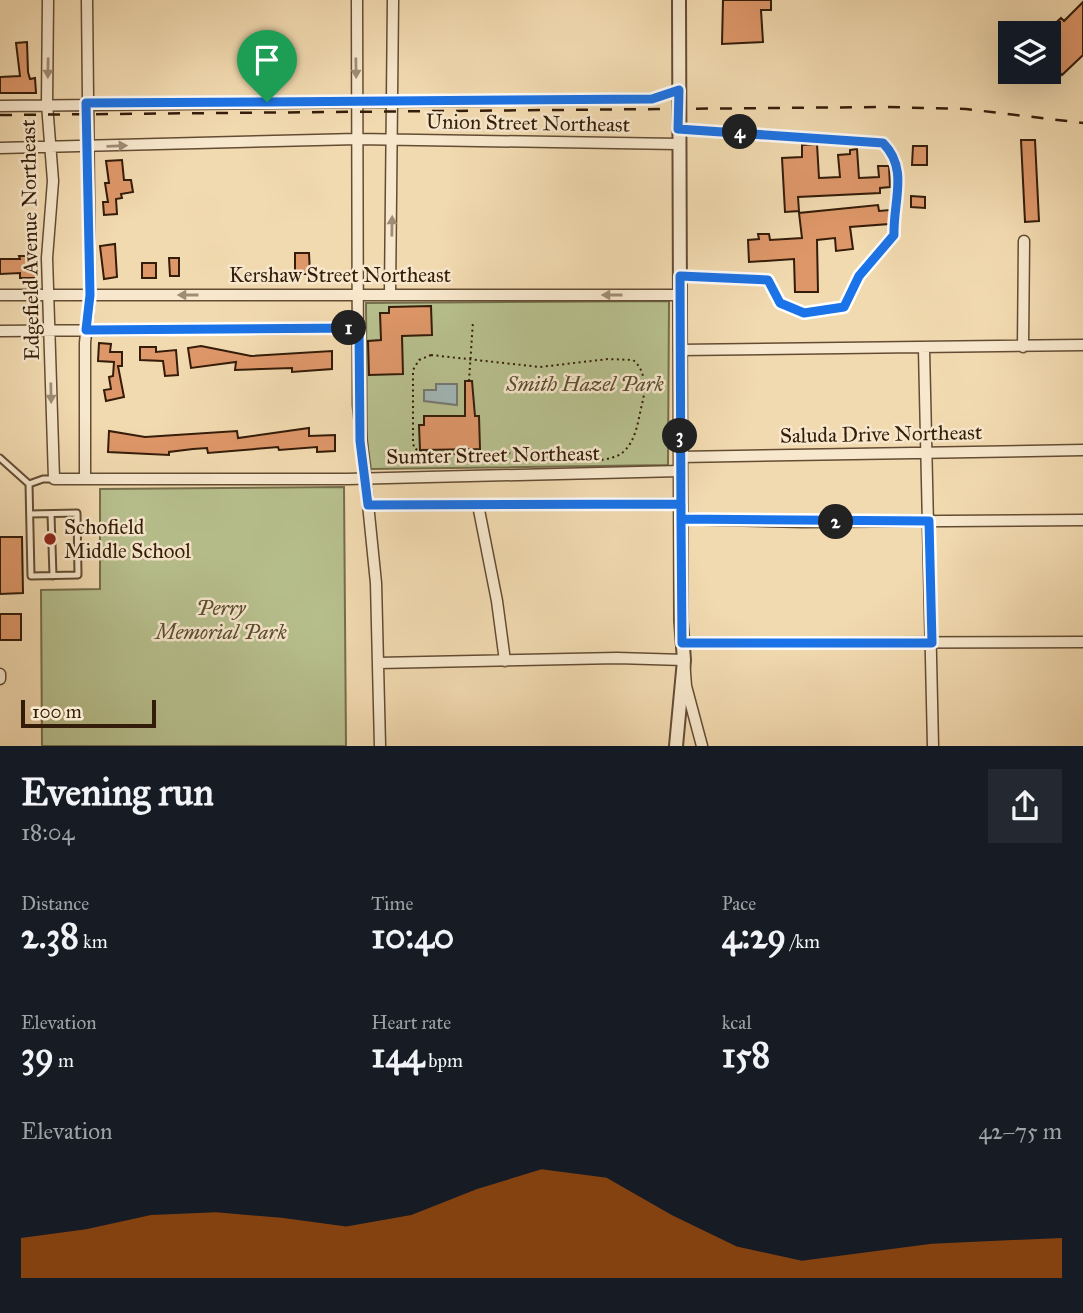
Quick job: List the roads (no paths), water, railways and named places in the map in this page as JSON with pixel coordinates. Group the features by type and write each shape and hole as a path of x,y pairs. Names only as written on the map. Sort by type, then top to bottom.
{"street":[{"name":"Edgefield Avenue Northeast","path":"48,0 47,104 53,181 47,243 54,479"},
{"path":"85,479 86,330 90,295 87,0"},
{"path":"357,0 358,405 363,478 376,583 380,746"},
{"path":"390,295 393,0"},
{"path":"679,0 682,643 687,686 702,746"},
{"name":"Union Street Northeast","path":"0,106 652,99 679,90"},
{"name":"Union Street Northeast","path":"0,148 357,139 678,144"},
{"path":"1023,347 1024,241"},
{"name":"Kershaw Street Northeast","path":"0,295 680,295"},
{"path":"0,331 359,328"},
{"path":"680,350 942,349 1083,345"},
{"path":"924,349 933,746"},
{"name":"Saluda Drive Northeast","path":"680,457 1083,450"},
{"name":"Sumter Street Northeast","path":"54,479 363,478 680,471"},
{"path":"368,505 681,504"},
{"path":"478,505 498,601 505,661"},
{"path":"681,519 1083,520"},
{"path":"682,643 1083,642"},
{"path":"378,663 617,658 684,660"},
{"path":"676,746 684,660"}],"lane":[{"path":"678,129 883,143 894,155 900,169 893,210 894,235 859,276 844,307 804,313 780,303 768,280 680,276"},
{"path":"0,458 29,484 31,576 78,575 77,513 30,514"},
{"path":"29,484 43,479 54,479"},
{"path":"51,514 52,576"}],"railway":[{"path":"0,115 885,107 966,109 1083,123"}],"place":[{"name":"Schofield Middle School","path":"50,539"}],"park label":[{"name":"Smith Hazel Park","path":"585,384"},
{"name":"Perry Memorial Park","path":"221,620"}]}
